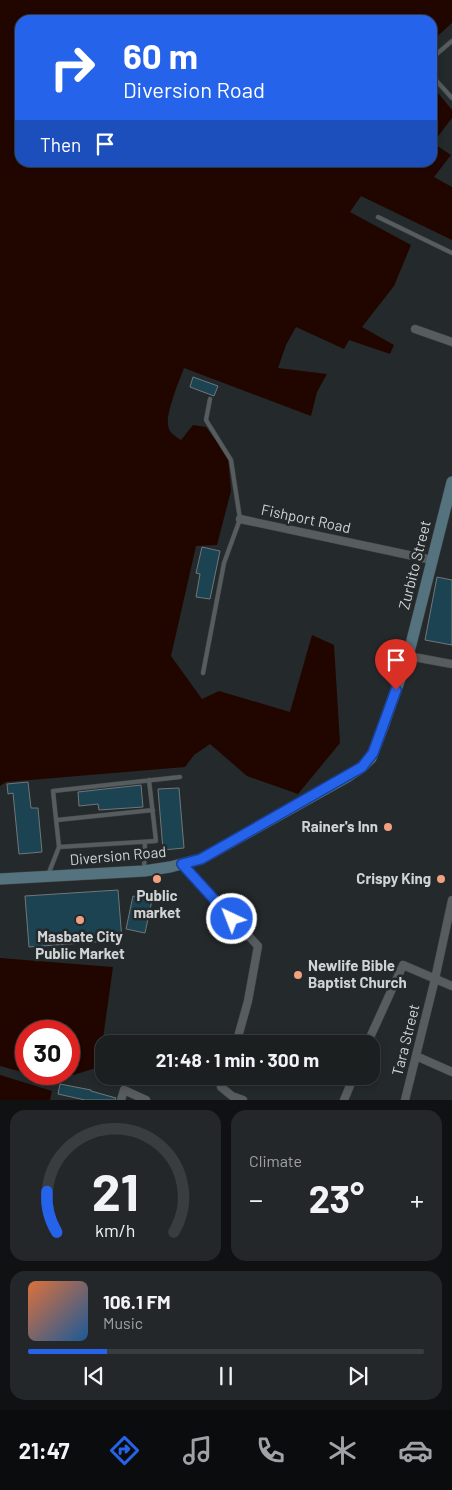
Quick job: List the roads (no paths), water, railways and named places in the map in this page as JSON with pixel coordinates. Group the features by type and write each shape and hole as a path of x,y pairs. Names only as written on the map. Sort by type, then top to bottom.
{"street":[{"path":"415,329 452,342"},
{"name":"Zurbito Street","path":"408,656 452,482"},
{"name":"Fishport Road","path":"240,519 432,560"},
{"path":"408,656 452,664"},
{"name":"Diversion Road","path":"0,879 144,871 201,859 347,777 367,762 376,747 408,656"},
{"path":"182,864 258,946 248,1001 239,1035"},
{"name":"Tara Street","path":"405,1100 452,900"},
{"path":"371,1035 403,965 452,986"},
{"path":"416,1056 452,1072"},
{"path":"222,1085 221,1087 230,1098 243,1100"},
{"path":"344,1100 350,1085"},
{"path":"121,1100 124,1090 146,1100"}],"lane":[{"path":"437,54 452,41"},
{"path":"437,82 452,98"},
{"path":"378,217 452,253"},
{"name":"Fishport Road","path":"210,399 206,420 231,460 240,519"},
{"path":"203,673 224,563 240,519"},
{"path":"47,877 59,847 53,791 180,777"},
{"path":"59,847 156,841 149,780"},
{"path":"57,820 153,810"},
{"path":"144,871 145,842"}],"place":[{"name":"Rainer's Inn","path":"388,827"},
{"name":"Public market","path":"157,879"},
{"name":"Crispy King","path":"441,879"},
{"name":"Masbate City Public Market","path":"80,920"},
{"name":"Newlife Bible Baptist Church","path":"298,975"}]}
